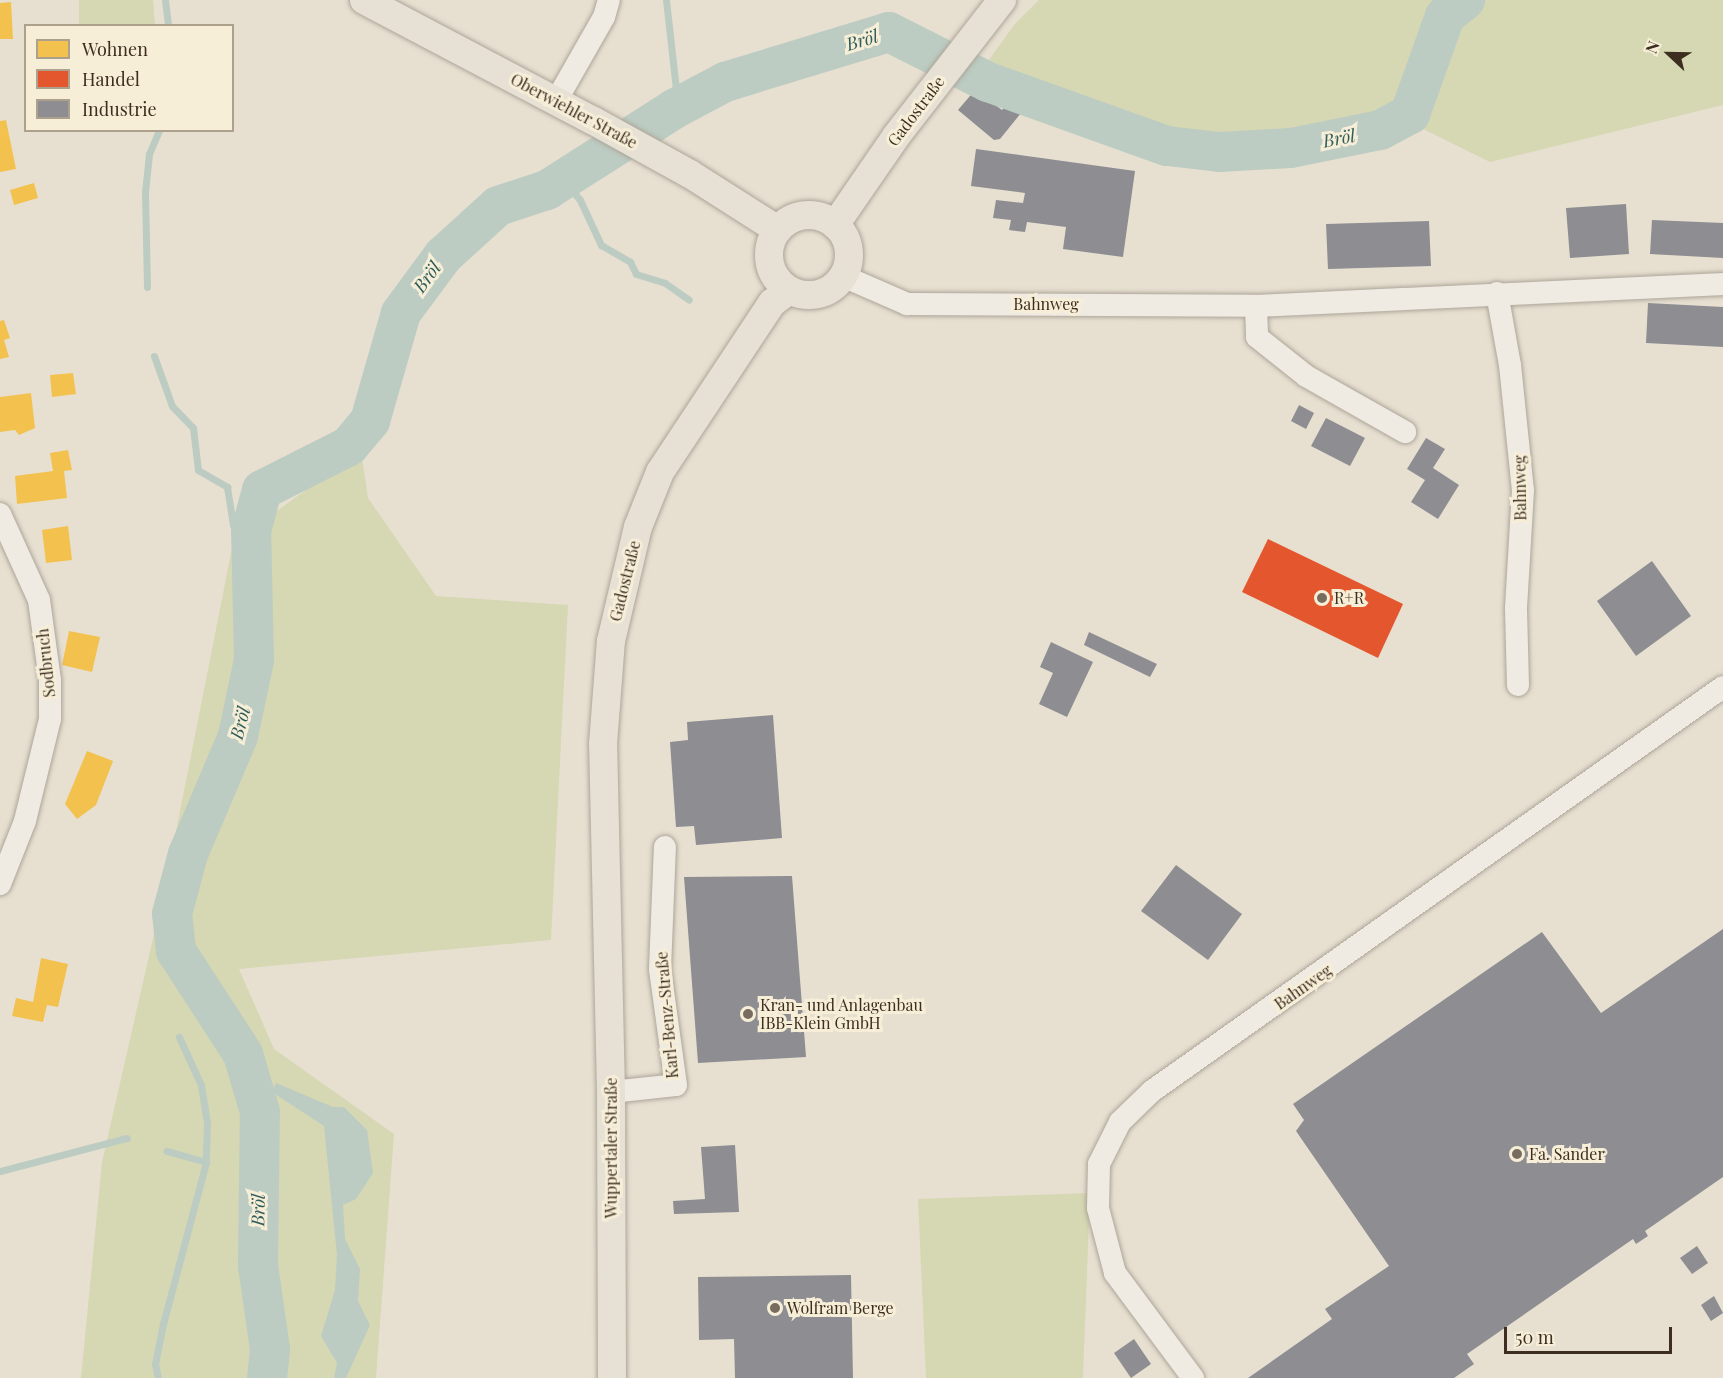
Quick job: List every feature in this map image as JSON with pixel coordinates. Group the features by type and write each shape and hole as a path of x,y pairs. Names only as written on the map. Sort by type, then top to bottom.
{"main road":[{"name":"Oberwiehler Straße","path":"364,0 556,100 690,174 778,230"},
{"name":"Gadostraße","path":"835,225 897,135 1002,0"},
{"path":"812,215 835,225 847,244 847,266 843,276 830,289 812,295 789,290 773,273 770,262 772,240 778,230 788,222 812,215"},
{"name":"Gadostraße","path":"609,918 603,744 610,652 638,528 660,472 682,435 772,303 789,290"},
{"name":"Wuppertaler Straße","path":"609,918 612,1378"}],"street":[{"path":"556,100 604,17 609,0"},
{"name":"Bahnweg","path":"843,276 907,304 1256,306 1723,284"},
{"name":"Bahnweg","path":"1497,293 1510,365 1523,490 1516,609 1518,685"},
{"path":"1256,306 1257,337 1306,376 1405,432"},
{"name":"Sodbruch","path":"0,514 39,600 50,680 50,719 25,821 0,884"},
{"name":"Bahnweg","path":"1192,1378 1115,1273 1098,1208 1099,1175 1100,1164 1120,1122 1152,1091 1723,687"},
{"name":"Karl-Benz-Straße","path":"611,1092 676,1085 660,969 665,847"}],"green space":[{"path":"79,0 153,0 155,24 79,24"},
{"path":"1039,0 1723,0 1723,105 1490,162 1415,125 1178,153 971,85 1014,25"},
{"path":"361,450 368,498 436,596 568,605 551,940 239,969 274,1049 394,1134 376,1378 81,1378 102,1162 167,877 233,543"},
{"path":"1090,1193 1083,1378 926,1378 918,1199"}],"shaded area":[{"path":"276,1083 333,1107 344,1107 367,1130 373,1173 356,1199 343,1205 345,1239 360,1269 358,1301 370,1325 346,1378 334,1378 337,1363 321,1336 335,1290 337,1255 324,1126 272,1092"}],"building: Wohnen":[{"path":"11,2 13,39 0,39 0,3"},
{"path":"6,120 16,169 0,172 0,121"},
{"path":"34,183 38,198 14,205 10,190"},
{"path":"4,320 10,338 4,340 9,357 0,359 0,321"},
{"path":"73,373 76,394 52,397 50,375"},
{"path":"31,393 35,428 19,435 15,430 0,432 0,397"},
{"path":"68,450 72,470 64,471 67,498 17,504 15,476 53,471 50,453"},
{"path":"68,526 72,560 46,563 42,530"},
{"path":"69,631 100,637 92,672 62,665"},
{"path":"87,751 113,761 96,805 77,819 65,804"},
{"path":"41,958 68,964 58,1007 47,1005 43,1022 12,1016 16,998 33,1002"}],"building: Handel":[{"name":"R+R","path":"1268,539 1403,604 1378,658 1242,592"}],"building: Industrie":[{"path":"975,90 1002,110 1009,101 1021,113 1000,139 994,140 958,110"},
{"path":"976,149 1135,171 1123,257 1063,249 1066,227 1027,222 1025,232 1009,230 1011,220 993,218 996,200 1023,203 1025,193 971,186"},
{"path":"1626,204 1629,254 1570,258 1566,208"},
{"path":"1652,220 1723,223 1723,258 1650,254"},
{"path":"1429,221 1431,266 1328,269 1326,224"},
{"path":"1648,303 1723,307 1723,347 1646,343"},
{"path":"1299,405 1314,413 1306,429 1291,421"},
{"path":"1326,418 1365,438 1350,466 1311,446"},
{"path":"1426,438 1445,449 1433,468 1459,485 1438,519 1411,502 1425,480 1407,469"},
{"path":"1652,561 1691,616 1636,656 1597,601"},
{"path":"1089,632 1157,664 1150,677 1084,645"},
{"path":"1051,642 1093,662 1067,717 1039,704 1053,673 1040,667"},
{"path":"773,715 782,838 696,845 694,826 676,827 670,742 688,740 687,722"},
{"path":"1176,865 1242,914 1208,960 1141,911"},
{"path":"792,876 806,1057 698,1063 684,877"},
{"name":"Fa. Sander","path":"1723,929 1723,1177 1645,1231 1648,1236 1636,1244 1633,1239 1467,1354 1474,1364 1454,1378 1248,1378 1332,1319 1325,1309 1389,1266 1296,1131 1304,1120 1293,1104 1542,932 1601,1013"},
{"path":"735,1145 739,1212 674,1214 673,1201 705,1199 701,1147"},
{"path":"1697,1246 1708,1263 1692,1274 1680,1258"},
{"name":"Wolfram Berge","path":"851,1275 853,1378 735,1378 734,1339 699,1340 698,1277"},
{"path":"1714,1296 1723,1313 1711,1321 1701,1305"},
{"path":"1134,1339 1151,1364 1131,1378 1114,1353"}],"waterway":[{"path":"165,0 168,24"},
{"path":"666,0 678,107"},
{"name":"Bröl","path":"267,1378 270,1349 258,1266 260,1112 243,1054 176,951 172,914 188,854 238,736 254,660 251,531 262,490 349,446 370,421 401,313 443,256 498,206 547,190 674,109 725,82 889,32 988,82 1167,146 1220,152 1291,148 1380,130 1410,114 1445,16 1465,0"},
{"path":"147,287 145,192 149,154 158,132"},
{"path":"563,179 580,200 601,245 630,262 636,274 665,283 689,300"},
{"path":"154,356 172,406 193,428 198,470 227,487 233,525 251,539"},
{"path":"179,1037 201,1085 207,1124 206,1162"},
{"path":"0,1171 127,1138"},
{"path":"158,1378 155,1364 163,1324 206,1162 167,1151"}],"place":[{"name":"R+R","path":"1322,598"},
{"name":"Kran- und Anlagenbau IBB-Klein GmbH","path":"748,1014"},
{"name":"Fa. Sander","path":"1517,1154"},
{"name":"Wolfram Berge","path":"775,1308"}]}
